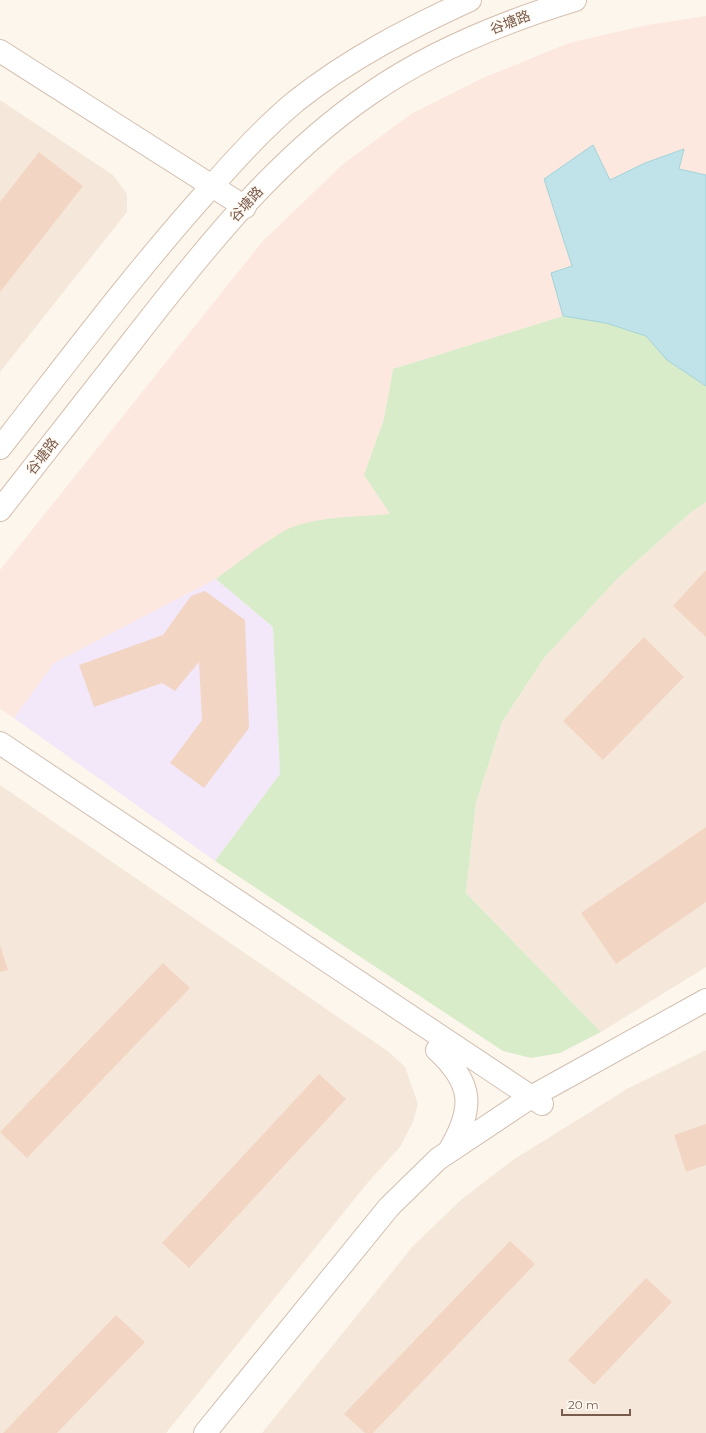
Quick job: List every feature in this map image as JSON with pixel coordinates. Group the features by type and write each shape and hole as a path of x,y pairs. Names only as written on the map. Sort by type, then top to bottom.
{"street":[{"path":"0,448 164,240 238,156 296,102 353,61 416,24 470,0"},
{"name":"谷塘路","path":"0,510 191,265 266,182 316,135 371,93 430,58 487,30 532,13 575,0"},
{"path":"0,51 240,212"},
{"path":"0,65 208,191"},
{"path":"0,744 497,1074 531,1104"},
{"path":"0,758 438,1050 531,1104"},
{"path":"221,1433 399,1215 446,1169 494,1135 566,1077 706,1000"},
{"path":"205,1433 389,1207 438,1159 531,1104 706,1015"},
{"path":"438,1050 450,1061 466,1088 467,1106 463,1122 458,1137 448,1152"},
{"path":"497,1074 531,1084 545,1083 566,1077"}],"shaded area":[{"path":"706,16 706,175 679,170 684,149 645,163 610,180 572,266 551,273 563,316 393,369 384,419 364,475 390,514 303,524 285,531 216,579 54,663 14,718 0,709 0,570 262,242 342,165 411,114 485,77 569,43 647,25"},
{"path":"0,100 113,175 127,194 127,212 0,372"},
{"path":"706,502 706,967 601,1032 466,893 476,803 502,722 544,658 617,579 689,514"},
{"path":"216,579 273,627 280,774 215,861 14,718 54,663"},
{"path":"0,785 389,1052 405,1067 418,1104 413,1122 400,1147 369,1181 166,1433 0,1433"},
{"path":"706,1050 706,1433 262,1433 413,1246 462,1199 513,1160 627,1089"}],"green space":[{"path":"593,145 610,180 645,163 684,149 679,169 706,175 706,502 689,514 617,579 544,658 502,722 476,803 466,893 601,1032 560,1053 531,1058 503,1051 215,861 280,774 273,627 216,579 266,542 295,526 308,522 336,518 390,514 364,475 384,419 393,369 563,316 551,273 572,266 544,179"}],"water":[{"path":"593,145 610,180 645,163 684,149 679,169 706,175 706,386 667,360 646,336 606,323 563,316 551,273 572,266 544,179"}],"building":[{"path":"39,152 83,186 0,292 0,202"},
{"path":"706,570 706,637 673,606"},
{"path":"205,591 245,620 249,728 204,788 170,763 202,720 199,662 175,691 162,683 94,707 79,665 163,635 191,596"},
{"path":"644,637 684,677 603,760 563,721"},
{"path":"706,827 706,902 616,964 581,913"},
{"path":"0,945 8,970 0,972"},
{"path":"163,963 190,988 27,1158 0,1132"},
{"path":"319,1074 346,1099 189,1268 162,1243"},
{"path":"706,1124 706,1165 686,1172 674,1135"},
{"path":"510,1241 535,1264 373,1433 365,1433 344,1414"},
{"path":"646,1278 672,1302 594,1385 568,1360"},
{"path":"116,1315 145,1342 57,1433 3,1433"}]}
